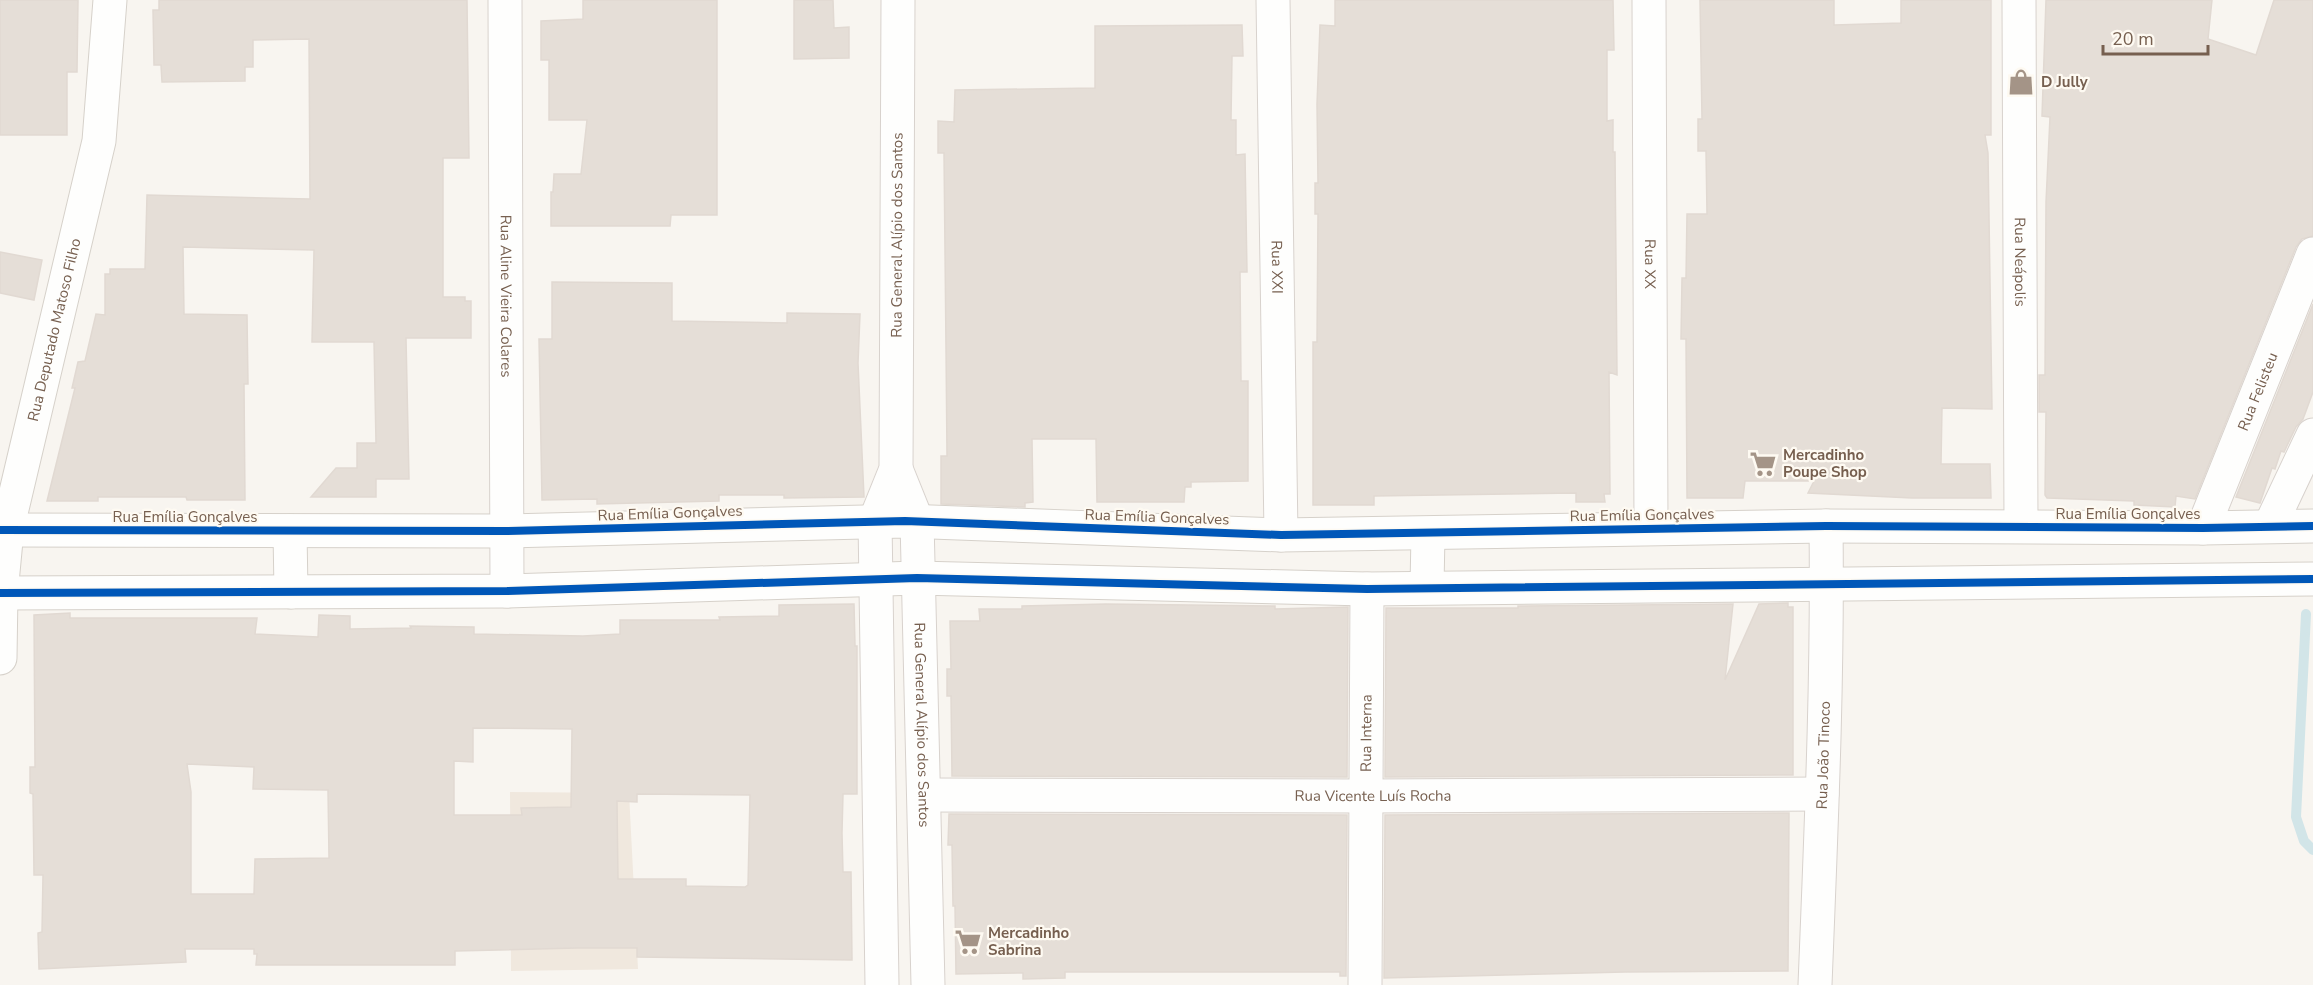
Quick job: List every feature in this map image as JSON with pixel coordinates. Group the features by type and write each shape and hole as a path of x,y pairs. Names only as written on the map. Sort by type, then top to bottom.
{"street":[{"name":"Rua Deputado Matoso Filho","path":"0,658 3,530 99,141 110,0"},
{"name":"Rua Aline Vieira Colares","path":"505,0 507,591"},
{"name":"Rua General Alípio dos Santos","path":"882,985 875,521 896,469 898,0"},
{"name":"Rua XXI","path":"1273,0 1281,535"},
{"name":"Rua XX","path":"1649,0 1652,527"},
{"name":"Rua Neápolis","path":"2019,0 2021,526"},
{"name":"Rua Felisteu","path":"2203,528 2313,254"},
{"path":"2270,526 2313,435"},
{"name":"Rua General Alípio dos Santos","path":"896,469 917,521 928,985"},
{"name":"Rua Emília Gonçalves","path":"3,530 507,531 875,521 1281,535 1428,534 1652,527 2203,528 2313,526"},
{"name":"Rua João Tinoco","path":"1815,985 1822,794 1827,582 1826,526"},
{"path":"290,531 291,592"},
{"path":"1427,587 1428,534"},
{"path":"1,593 507,591 877,578 1367,589 1827,582 2313,579"},
{"name":"Rua Interna","path":"1365,985 1367,589"},
{"name":"Rua Vicente Luís Rocha","path":"925,795 1822,794"}],"shaded area":[{"path":"510,792 629,793 638,969 511,971"}],"building":[{"path":"0,0 78,0 77,72 67,72 67,135 0,135"},
{"path":"159,0 467,0 469,158 443,158 443,297 465,297 465,301 471,301 471,338 406,338 409,479 376,479 376,497 311,497 336,468 357,468 357,443 376,443 374,342 312,342 314,250 183,247 184,314 247,315 248,384 244,384 245,500 98,497 98,501 47,501 75,388 72,388 78,362 85,361 96,314 105,315 105,274 110,274 110,269 145,269 147,195 310,199 309,39 253,40 253,67 245,67 245,81 162,82 161,65 154,65 153,10 159,10"},
{"path":"583,0 717,0 717,215 671,215 670,226 551,226 551,192 553,192 554,174 581,174 587,120 549,120 549,60 541,60 541,21 583,19"},
{"path":"794,0 833,0 834,28 849,27 849,58 794,59"},
{"path":"1335,0 1613,0 1614,50 1607,50 1607,121 1613,120 1613,152 1615,152 1617,375 1609,372 1610,494 1604,494 1605,502 1576,502 1576,493 1374,496 1374,505 1313,505 1313,342 1317,342 1318,214 1315,214 1315,183 1318,183 1317,104 1320,25 1335,26"},
{"path":"1700,0 1834,0 1834,25 1901,23 1901,0 1991,0 1991,135 1985,135 1988,153 1992,409 1942,408 1941,464 1990,464 1991,498 1912,498 1808,493 1814,481 1745,481 1743,498 1687,498 1686,339 1681,339 1682,278 1686,278 1687,214 1707,214 1706,151 1698,151 1698,119 1702,119"},
{"path":"2046,0 2212,0 2208,39 2256,55 2274,0 2313,0 2313,236 2302,239 2296,247 2195,499 2176,496 2175,507 2134,505 2134,501 2047,498 2045,495 2046,412 2039,412 2039,375 2045,375 2046,202 2050,117 2042,116"},
{"path":"1242,25 1243,56 1232,56 1231,120 1236,120 1236,155 1245,154 1247,272 1240,272 1241,381 1248,381 1248,481 1191,482 1191,487 1185,487 1184,502 1097,502 1096,439 1032,439 1033,502 1025,503 1025,507 941,504 941,456 947,456 944,153 938,153 938,121 954,122 955,90 1095,88 1095,26"},
{"path":"0,252 42,260 34,300 0,293"},
{"path":"552,282 672,283 672,321 787,323 787,313 860,314 858,363 864,497 784,498 784,495 719,495 719,501 597,504 597,499 542,500 539,339 552,339"},
{"path":"2313,304 2313,392 2303,419 2296,427 2284,452 2281,451 2275,469 2272,468 2260,503 2236,497"},
{"path":"1788,603 1788,607 1793,607 1793,775 1385,777 1386,608 1733,604 1725,680 1759,604"},
{"path":"854,604 855,646 857,646 857,794 843,794 842,833 843,872 851,872 852,960 637,957 637,948 577,948 455,951 455,965 256,965 257,954 254,954 254,949 185,949 186,962 39,969 38,933 42,932 43,875 34,875 33,794 30,793 30,767 35,767 34,615 70,613 70,618 257,618 255,634 318,637 319,615 350,616 350,629 411,628 410,626 474,627 474,634 583,636 620,634 620,620 720,620 719,617 779,616 779,605","holes":["473,728 572,729 571,807 521,808 522,815 454,815 454,761 473,762","187,764 254,767 253,789 328,790 329,858 255,859 254,894 191,894 191,792","637,794 750,795 748,885 745,887 686,886 686,879 618,879 617,801 637,802"]},
{"path":"1106,604 1275,606 1275,609 1348,607 1347,777 952,776 951,696 947,696 947,669 951,669 950,621 980,621 979,609"},
{"path":"1789,813 1788,971 1625,972 1384,978 1385,815"},
{"path":"949,814 1347,815 1346,976 1340,976 1340,972 1065,972 1065,978 1023,979 1023,973 956,974 952,845 948,845"}],"waterway":[{"path":"2306,614 2296,817 2304,841 2313,850"}],"cycle path":[{"path":"0,530 507,531 905,521 1281,535 1826,526 2203,528 2313,526"},
{"path":"0,593 507,591 917,578 1367,589 2313,579"}],"place":[{"name":"D Jully","path":"2021,82"},
{"name":"Mercadinho Poupe Shop","path":"1763,464"},
{"name":"Mercadinho Sabrina","path":"968,942"}]}
